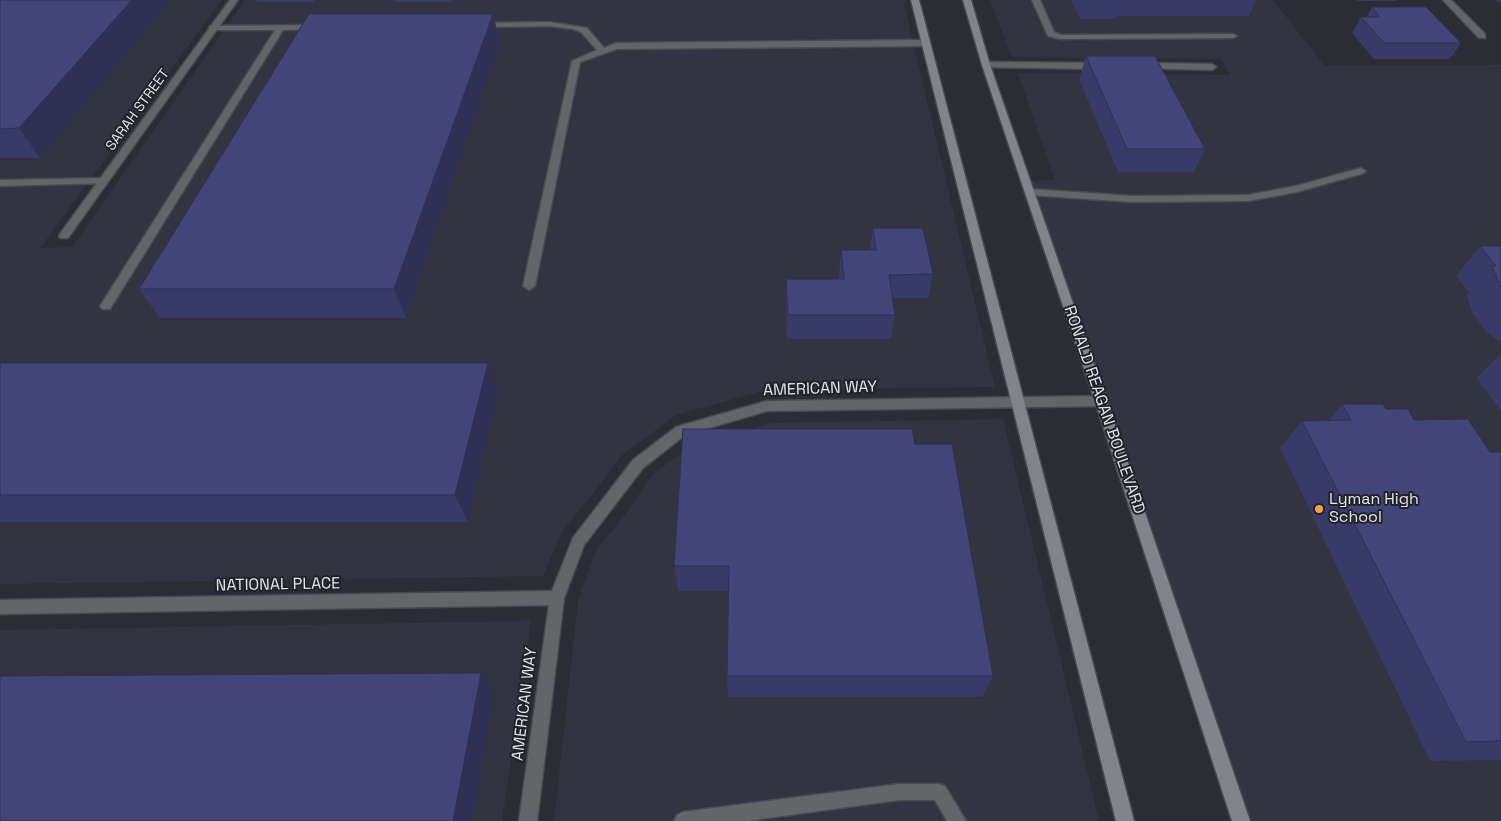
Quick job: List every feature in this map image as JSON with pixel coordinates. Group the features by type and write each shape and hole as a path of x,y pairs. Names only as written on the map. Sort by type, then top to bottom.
{"main road":[{"path":"915,0 1125,821"},
{"name":"RONALD REAGAN BOULEVARD","path":"967,0 986,65 1101,401 1241,821"}],"street":[{"name":"SARAH STREET","path":"64,236 234,0"},
{"path":"1036,0 1051,34 1060,37 1233,36"},
{"path":"1446,0 1482,36"},
{"path":"469,25 549,24 574,27 584,30 602,51"},
{"path":"213,28 330,27"},
{"path":"106,306 280,28"},
{"path":"529,286 576,61 616,46 926,43"},
{"path":"986,65 1106,66"},
{"path":"1135,66 1212,67"},
{"path":"1030,192 1132,199 1248,198 1297,189 1361,171"},
{"path":"0,183 103,181"},
{"name":"AMERICAN WAY","path":"528,821 556,598 578,542 638,464 681,431 767,406 1101,401"},
{"name":"NATIONAL PLACE","path":"0,607 556,598"},
{"path":"683,821 899,792 939,792 957,821"}],"shaded area":[{"path":"0,0 222,0 40,248 72,247 245,0 903,0 995,387 766,390 676,415 622,455 563,530 543,576 0,584"},
{"name":"Lyman High School","path":"990,0 1273,0 1325,66 1501,65 1501,821 1241,821 1026,181 1055,180 1018,73 1230,75 1221,59 1012,57"},
{"path":"1003,419 1099,821 554,821 578,601 596,550 625,515 652,475 690,447 771,423"},
{"path":"531,621 502,821 0,821 0,630"}],"building":[{"path":"0,0 132,0 19,128 0,129"},
{"path":"1372,7 1426,7 1461,43 1384,43 1361,17 1380,17"},
{"path":"309,14 493,14 394,289 139,289"},
{"path":"1086,56 1155,56 1205,149 1127,149"},
{"path":"873,228 923,228 933,274 889,275 895,315 788,315 786,279 844,279 841,250 876,250"},
{"path":"1480,246 1501,246 1501,287 1492,266 1496,266"},
{"path":"0,363 488,363 455,495 0,495"},
{"path":"1342,404 1383,404 1386,409 1408,409 1414,420 1468,419 1490,452 1501,452 1501,741 1466,742 1302,421 1351,420"},
{"path":"683,429 912,429 915,444 952,444 993,676 727,676 729,566 674,566"},
{"path":"481,673 453,821 0,821 0,676"}],"place":[{"name":"Lyman High School","path":"1319,509"}]}
